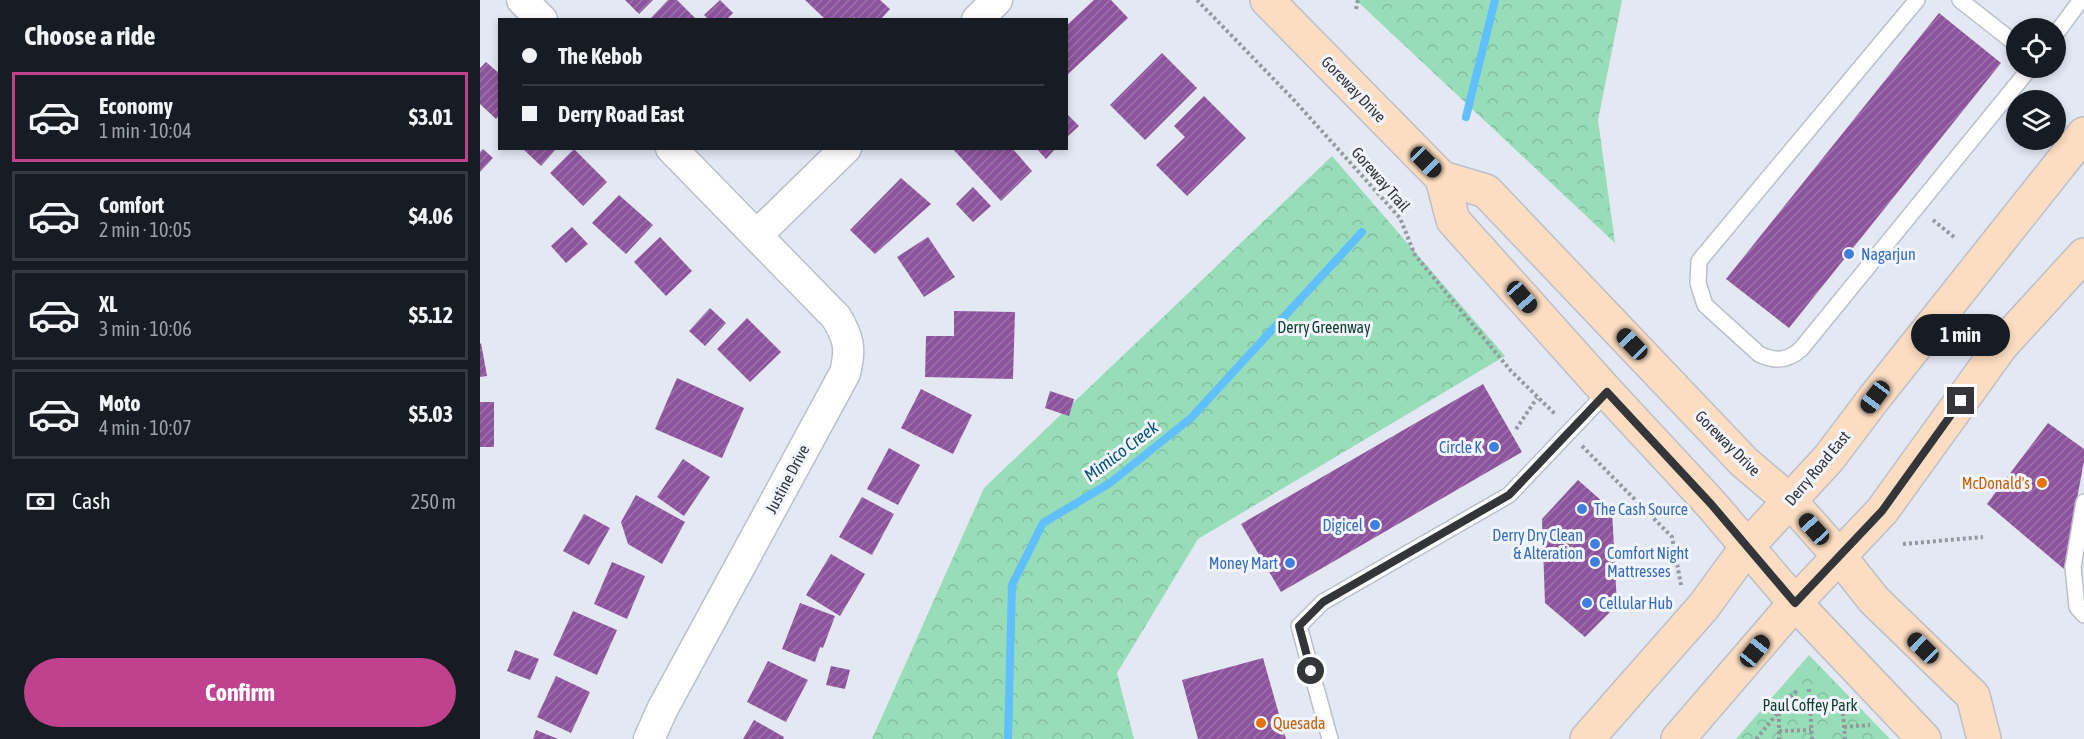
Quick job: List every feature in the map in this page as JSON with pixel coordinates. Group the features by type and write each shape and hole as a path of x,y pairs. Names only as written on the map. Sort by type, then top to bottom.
{"main road":[{"name":"Goreway Drive","path":"1267,0 1442,178 1486,191 1744,462 1790,501 1874,600 1973,696 1984,739"},
{"name":"Derry Road East","path":"1587,739 1704,606 1747,547 1829,458 2084,134"},
{"path":"1442,178 1453,220 1711,504 1795,603 1924,739"},
{"path":"1678,739 1795,603 1882,511 2001,346 2084,255"}],"street":[{"path":"522,0 540,18"},
{"path":"979,18 997,0"},
{"name":"Justine Drive","path":"649,739 663,708 845,373 850,354 846,333 836,317 673,150"},
{"path":"757,235 844,150"}],"lane":[{"path":"1917,0 1699,261 1698,283 1705,305 1759,354 1776,360 1794,356 1802,349 2022,78"},
{"path":"1960,0 2006,36"},
{"path":"2066,20 2081,0"},
{"path":"1330,739 1299,626 1323,602 1509,495 1607,392"},
{"path":"2084,502 2073,567 2080,587 2074,597 2077,607 2084,615"}],"path":[{"name":"Goreway Trail","path":"1197,0 1293,99 1400,218 1415,255 1511,371 1554,413"},
{"path":"1356,9 1358,0"},
{"path":"1917,206 1954,237"},
{"path":"1516,429 1537,398"},
{"path":"1578,442 1672,537 1681,585"},
{"path":"1903,543 1983,537"},
{"path":"1756,739 1798,689"},
{"path":"1809,689 1812,739"},
{"path":"1779,712 1779,739"},
{"path":"1843,713 1845,739"},
{"path":"1844,727 1871,725"},
{"path":"1779,731 1811,730"}],"green space":[{"path":"1356,0 1622,0 1598,120 1615,243"},
{"name":"Derry Greenway","path":"1332,156 1505,356 1198,539 1117,673 1134,739 872,739 984,488"},
{"name":"Paul Coffey Park","path":"1809,655 1890,739 1736,739"}],"building":[{"path":"625,0 653,0 639,14"},
{"path":"668,0 677,0 695,18 651,18"},
{"path":"720,0 733,13 728,18 707,18 704,15"},
{"path":"805,0 880,0 890,9 882,18 824,18"},
{"path":"1094,0 1111,0 1128,18 1068,74 1068,24"},
{"path":"1939,13 2001,63 1789,328 1726,279"},
{"path":"1162,53 1197,88 1145,140 1110,105"},
{"path":"486,62 498,72 498,117 496,119 480,104 480,68"},
{"path":"1204,96 1246,138 1187,196 1156,165 1185,137 1174,126"},
{"path":"1068,115 1079,126 1068,136"},
{"path":"483,149 493,158 480,172 480,152"},
{"path":"524,150 555,150 541,166"},
{"path":"575,150 607,182 583,206 550,173"},
{"path":"954,150 1014,150 1032,171 1001,201"},
{"path":"1038,150 1054,150 1046,159"},
{"path":"901,178 931,204 875,254 850,230"},
{"path":"973,187 991,206 973,222 956,204"},
{"path":"619,195 653,225 626,254 592,223"},
{"path":"572,227 588,244 566,263 551,246"},
{"path":"660,237 692,271 666,296 634,262"},
{"path":"928,237 955,277 924,297 897,257"},
{"path":"710,308 726,323 705,346 689,331"},
{"path":"954,311 1015,312 1013,379 925,377 926,336 954,336"},
{"path":"747,318 781,352 750,382 717,349"},
{"path":"480,344 487,376 480,377"},
{"path":"677,378 744,408 722,458 655,429"},
{"path":"1483,384 1522,452 1281,592 1241,524"},
{"path":"921,389 972,415 953,454 901,428"},
{"path":"1050,391 1074,399 1069,416 1045,408"},
{"path":"480,402 494,402 494,447 480,447"},
{"name":"McDonald's","path":"2048,423 2084,449 2084,461 2064,569 1987,504"},
{"path":"889,448 920,465 898,505 867,489"},
{"path":"683,459 710,477 684,516 657,497"},
{"path":"1578,480 1612,510 1617,605 1585,637 1545,603 1542,519"},
{"path":"636,495 685,522 662,564 628,544 621,522"},
{"path":"862,497 894,514 872,555 839,537"},
{"path":"584,514 610,528 589,565 563,551"},
{"path":"831,554 865,574 840,616 806,595"},
{"path":"612,562 645,576 627,619 594,604"},
{"path":"800,603 835,616 815,662 782,649"},
{"path":"573,611 617,630 597,675 553,655"},
{"path":"515,650 539,659 530,680 507,671"},
{"path":"1263,658 1286,739 1198,739 1182,680"},
{"path":"768,661 808,680 786,722 747,702"},
{"path":"831,666 850,670 845,689 826,685"},
{"path":"556,676 590,692 571,733 537,717"},
{"path":"754,720 784,737 783,739 743,739"},
{"path":"536,730 558,739 533,739"}],"waterway":[{"name":"Mimico Creek","path":"1466,117 1495,0"},
{"name":"Mimico Creek","path":"1008,739 1012,585 1043,523 1110,483 1191,418 1362,232"}],"place":[{"name":"Nagarjun","path":"1849,254"},
{"name":"Circle K","path":"1494,447"},
{"name":"McDonald's","path":"2042,483"},
{"name":"The Cash Source","path":"1582,509"},
{"name":"Digicel","path":"1375,525"},
{"name":"Derry Dry Clean & Alteration","path":"1595,544"},
{"name":"Comfort Night Mattresses","path":"1595,562"},
{"name":"Money Mart","path":"1290,563"},
{"name":"Cellular Hub","path":"1587,603"},
{"name":"Quesada","path":"1261,723"}],"route":[{"path":"1311,671 1299,626 1323,602 1509,495 1607,392 1711,504 1795,603 1882,511 1961,401"}]}
